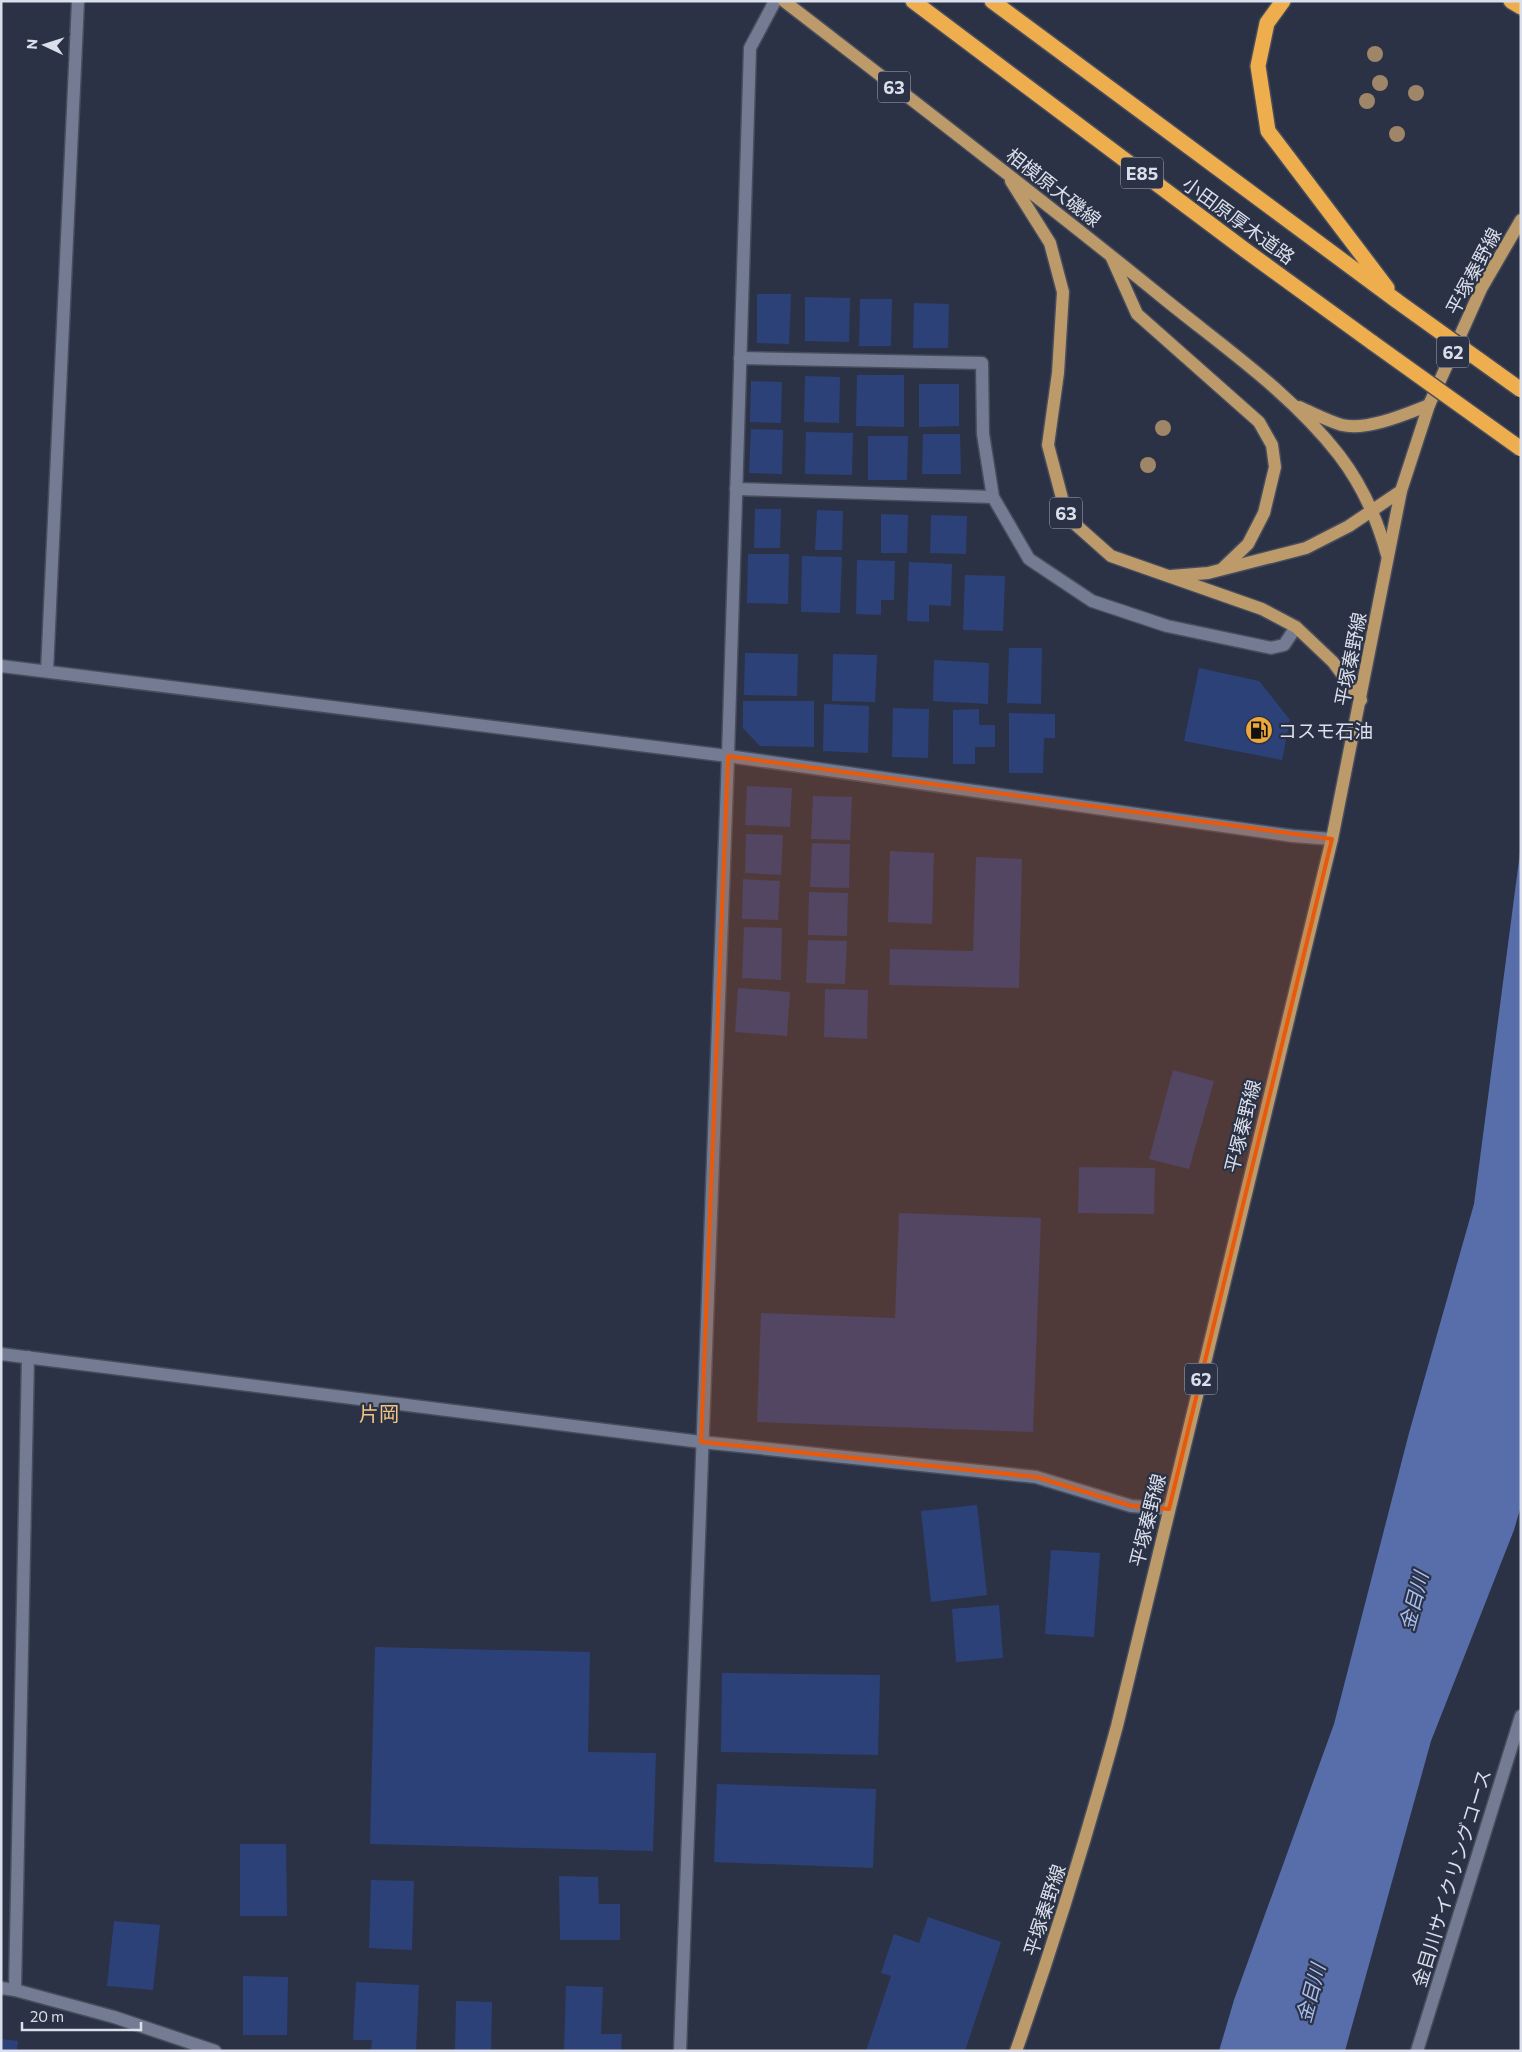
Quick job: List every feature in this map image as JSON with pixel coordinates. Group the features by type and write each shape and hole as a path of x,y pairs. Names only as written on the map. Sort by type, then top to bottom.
{"highway":[{"name":"小田原厚木道路","path":"913,1 1244,250 1521,449"},
{"name":"小田原厚木道路","path":"992,1 1397,302 1521,390"},
{"path":"1282,1 1267,24 1258,66 1268,131 1397,302"}],"main road":[{"name":"相模原大磯線","path":"784,1 1005,172 1296,406"},
{"name":"63","path":"1005,172 1050,243 1063,292 1058,373 1048,445 1067,517 1111,556 1262,609 1296,627 1333,662 1361,700"},
{"name":"平塚秦野線","path":"1016,2051 1053,1947 1088,1834 1117,1726 1332,838 1361,700 1401,491 1429,406 1481,290 1521,220"},
{"path":"1111,256 1137,314 1259,422 1272,445 1275,467 1264,513 1248,544 1223,568"},
{"name":"63","path":"1296,406 1343,425 1361,426 1429,406"},
{"path":"1296,406 1339,454 1373,511 1388,558"},
{"path":"1165,576 1208,573 1306,548 1349,526 1401,491"}],"street":[{"path":"47,671 78,1"},
{"path":"680,2051 728,756 750,48 775,1"},
{"path":"740,358 982,363 983,434 994,497 1029,559 1092,601 1167,626 1271,648 1284,645 1296,627"},
{"path":"736,489 994,497"},
{"path":"1,666 728,756 1293,836 1332,838"},
{"path":"1,1354 702,1442 1036,1478 1131,1506 1169,1509"},
{"path":"14,1990 28,1357"},
{"name":"金目川サイクリングコース","path":"1417,2051 1521,1716"},
{"path":"1,1988 114,2017 215,2051"}],"highlighted area":[{"path":"728,756 1332,839 1169,1509 1131,1506 1036,1477 701,1442"}],"water":[{"name":"金目川","path":"1521,845 1521,1506 1514,1530 1431,1741 1345,2051 1219,2051 1234,2000 1334,1724 1409,1433 1474,1204"}],"building":[{"path":"757,294 791,294 789,344 757,343"},
{"path":"805,297 850,298 849,342 805,341"},
{"path":"860,299 892,299 891,346 859,346"},
{"path":"914,303 949,304 948,348 913,348"},
{"path":"857,375 904,375 904,427 856,426"},
{"path":"805,376 840,377 839,423 804,422"},
{"path":"751,381 782,382 781,423 750,422"},
{"path":"919,384 959,384 959,426 919,427"},
{"path":"751,429 783,430 782,474 749,473"},
{"path":"806,432 853,433 852,475 805,474"},
{"path":"923,434 960,434 961,474 922,474"},
{"path":"868,436 908,436 907,480 868,480"},
{"path":"755,509 781,509 780,548 754,548"},
{"path":"817,510 843,511 842,550 815,550"},
{"path":"881,514 908,515 907,553 881,553"},
{"path":"931,515 967,516 966,554 930,553"},
{"path":"748,554 789,554 788,604 747,603"},
{"path":"802,556 842,557 840,613 801,612"},
{"path":"857,560 895,561 894,600 881,600 881,615 856,614"},
{"path":"909,562 952,564 951,606 929,605 929,622 907,621"},
{"path":"965,575 1005,576 1003,631 963,630"},
{"path":"1009,648 1042,648 1041,704 1007,703"},
{"path":"745,653 798,654 797,696 744,695"},
{"path":"833,654 877,655 875,702 832,701"},
{"path":"934,660 989,663 988,704 933,701"},
{"path":"1199,668 1259,681 1290,720 1282,760 1184,741"},
{"path":"743,701 814,701 814,747 760,746 743,728"},
{"path":"824,704 869,706 868,753 823,751"},
{"path":"893,708 929,709 928,758 892,757"},
{"path":"979,709 979,725 995,725 995,747 975,747 975,764 953,764 953,710"},
{"path":"1009,713 1055,714 1055,738 1044,738 1043,773 1009,773"},
{"path":"747,786 792,788 790,827 745,825"},
{"path":"813,796 852,797 850,840 811,839"},
{"path":"746,834 783,835 781,875 745,873"},
{"path":"812,843 850,844 849,888 810,887"},
{"path":"890,851 934,853 932,924 888,922"},
{"path":"976,857 1022,859 1019,988 889,985 890,949 973,951"},
{"path":"743,879 780,881 778,920 742,919"},
{"path":"809,892 848,893 847,936 808,935"},
{"path":"744,927 782,928 781,980 742,978"},
{"path":"808,940 847,941 845,984 806,983"},
{"path":"738,988 790,992 787,1036 735,1032"},
{"path":"825,989 868,990 867,1039 824,1037"},
{"path":"1173,1070 1214,1081 1189,1169 1149,1159"},
{"path":"1079,1167 1155,1168 1154,1214 1078,1213"},
{"path":"899,1213 1041,1218 1033,1432 757,1422 761,1313 895,1318"},
{"path":"977,1505 987,1595 931,1602 921,1511"},
{"path":"1051,1550 1100,1553 1094,1637 1045,1634"},
{"path":"999,1605 1003,1658 956,1662 952,1609"},
{"path":"375,1647 590,1652 588,1752 656,1753 653,1851 370,1844"},
{"path":"722,1673 880,1675 878,1755 721,1752"},
{"path":"717,1784 876,1789 873,1868 714,1862"},
{"path":"240,1844 286,1844 287,1916 240,1916"},
{"path":"559,1876 598,1877 599,1904 620,1904 620,1940 560,1940"},
{"path":"371,1880 414,1881 412,1950 369,1948"},
{"path":"928,1917 1001,1942 965,2051 866,2051 891,1976 881,1973 894,1934 919,1943"},
{"path":"114,1921 160,1925 153,1990 107,1986"},
{"path":"243,1976 288,1977 287,2035 243,2035"},
{"path":"356,1982 419,1985 416,2051 371,2051 372,2040 353,2040"},
{"path":"566,1986 603,1987 601,2034 622,2034 621,2051 564,2051"},
{"path":"456,2001 492,2002 491,2051 455,2051"},
{"path":"1,2039 18,2041 17,2051 1,2051"}],"place":[{"name":"コスモ石油","path":"1259,730"}],"district":[{"name":"片岡","path":"379,1413"}]}
